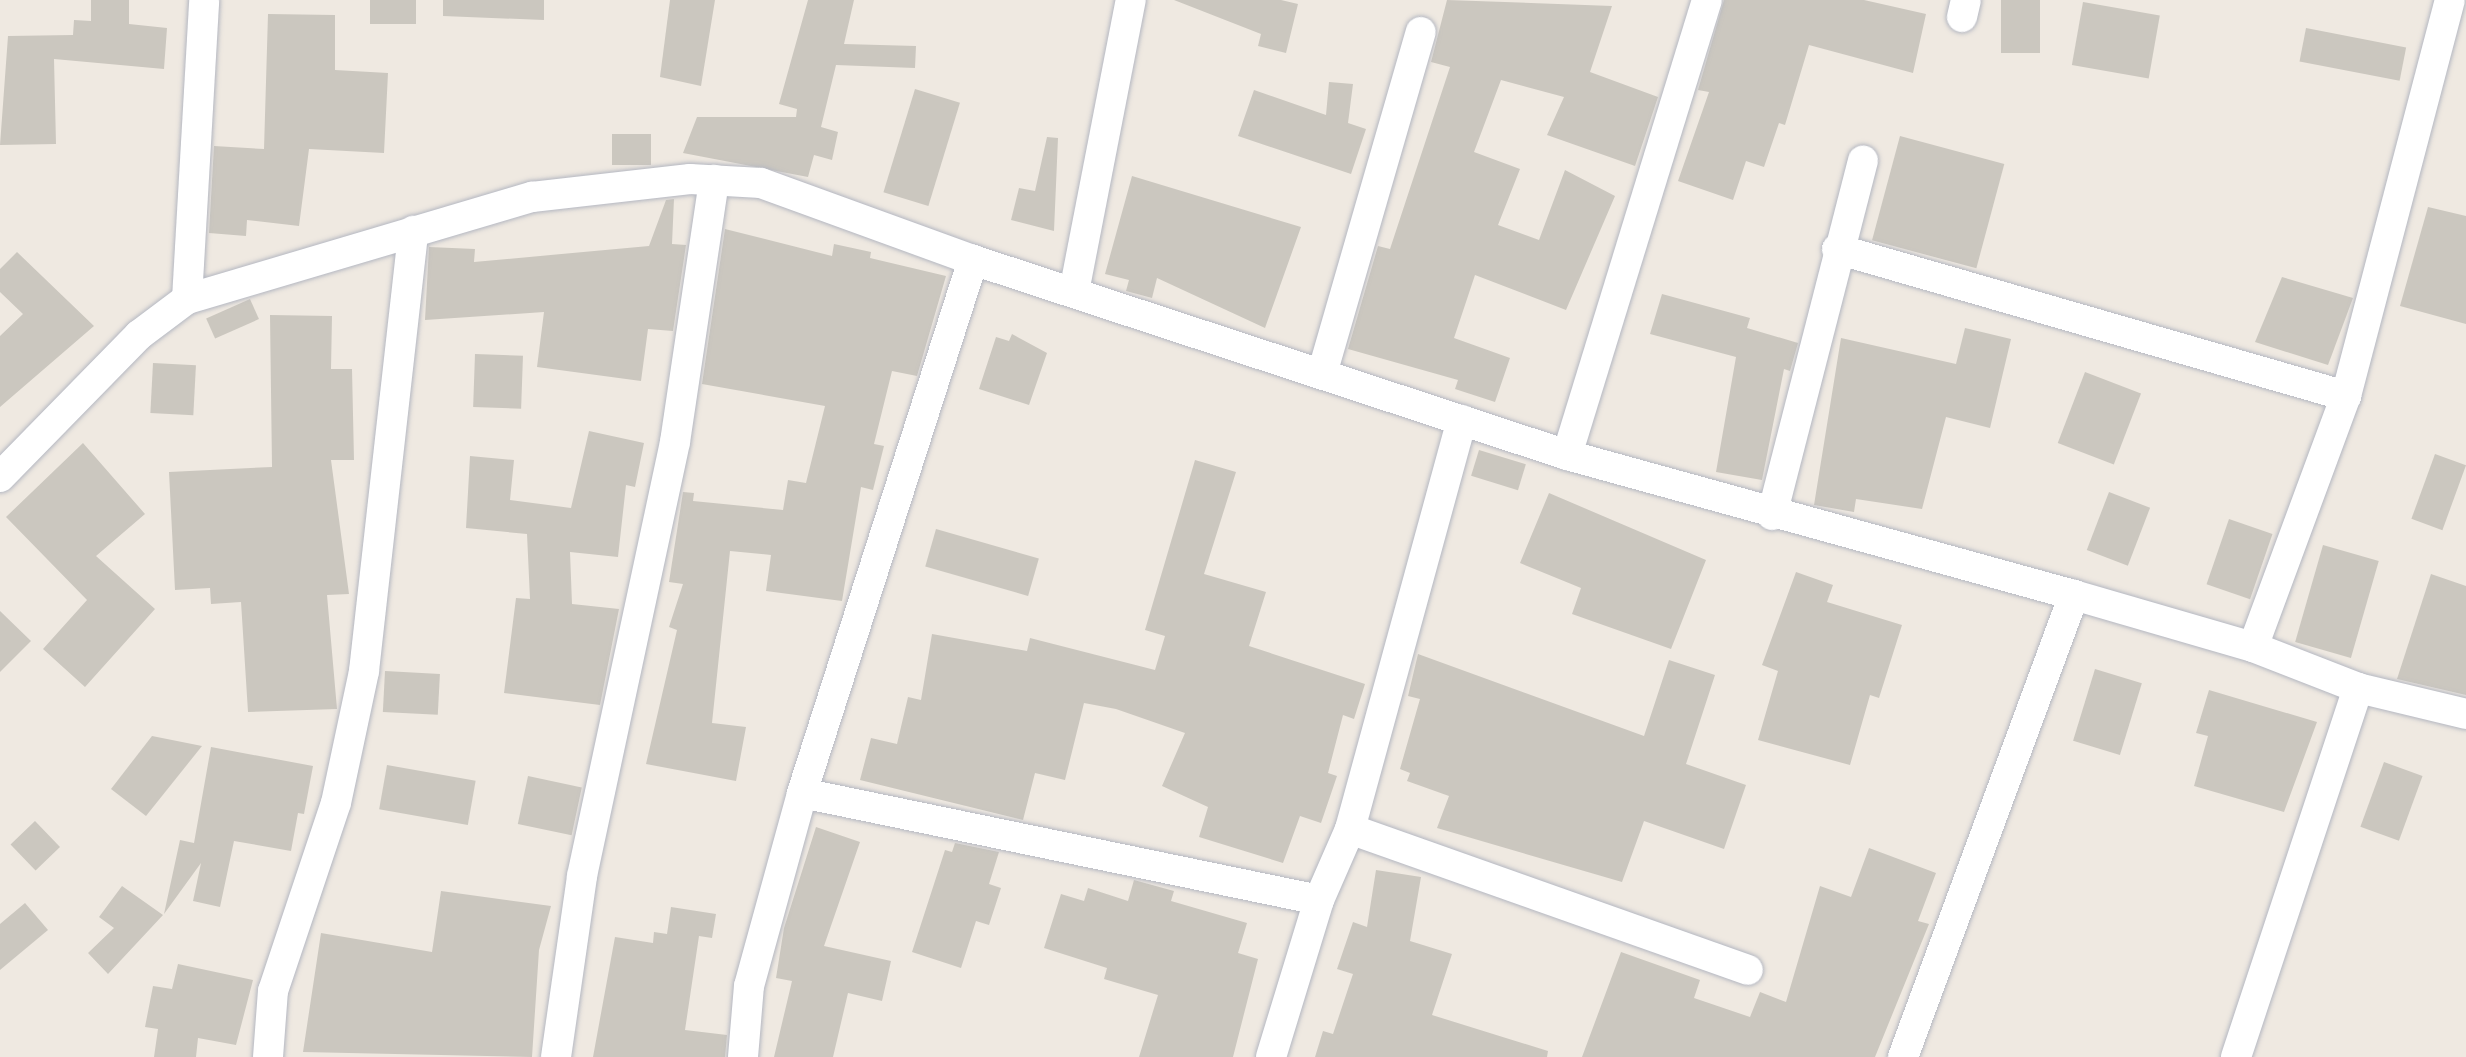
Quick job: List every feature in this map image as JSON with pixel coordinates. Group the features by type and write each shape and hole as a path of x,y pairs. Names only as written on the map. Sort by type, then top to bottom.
{"street":[{"path":"187,299 204,0"},
{"path":"1074,292 1131,0"},
{"path":"1567,455 1707,0"},
{"path":"2253,647 2346,396 2450,0"},
{"path":"1322,374 1421,32"},
{"path":"1772,515 1837,249 1863,161"},
{"path":"0,477 139,335 187,299 413,231 582,187 714,180 761,183 973,260 1567,455 1772,515 2074,595 2253,647 2358,688 2466,714"},
{"path":"556,1057 582,876 675,442 714,180"},
{"path":"268,1057 273,991 336,803 364,671 413,231"},
{"path":"1837,249 2346,396"},
{"path":"743,1057 749,986 802,793 973,260"},
{"path":"1271,1057 1319,900 1350,829 1462,420"},
{"path":"1903,1057 2074,595"},
{"path":"2236,1057 2358,688"},
{"path":"802,793 1319,900"},
{"path":"1350,829 1748,970"}],"building":[{"path":"91,0 129,0 129,24 167,28 164,69 54,59 56,144 0,145 8,36 73,35 74,20 91,21"},
{"path":"370,0 416,0 416,24 370,24"},
{"path":"443,0 544,0 544,20 443,16"},
{"path":"670,0 715,0 701,86 660,77"},
{"path":"808,0 854,0 844,44 916,46 915,68 836,65 821,127 838,132 832,160 814,155 808,177 683,153 697,117 796,117 797,109 779,104"},
{"path":"1174,0 1281,0 1298,4 1286,53 1258,46 1261,34"},
{"path":"1447,0 1612,6 1590,72 1658,97 1635,166 1547,135 1564,97 1501,80 1474,152 1520,169 1498,225 1539,240 1565,170 1615,196 1566,310 1475,275 1454,338 1510,358 1495,402 1455,389 1458,380 1348,349 1378,246 1390,249 1450,67 1431,62"},
{"path":"1724,0 1864,0 1926,14 1913,73 1809,45 1785,125 1779,123 1764,167 1746,161 1733,200 1678,181 1709,92 1698,90"},
{"path":"2001,0 2040,0 2040,53 2001,53"},
{"path":"2083,2 2160,16 2149,79 2072,65"},
{"path":"268,14 335,15 335,70 388,73 384,153 309,149 299,226 247,220 246,236 209,233 214,146 264,149"},
{"path":"2306,28 2406,47 2400,81 2300,61"},
{"path":"1329,82 1353,84 1348,123 1366,129 1351,174 1238,136 1254,90 1326,115"},
{"path":"915,89 960,103 928,206 883,192"},
{"path":"612,134 651,134 651,165 612,165"},
{"path":"1900,136 2004,164 1976,268 1872,240"},
{"path":"1047,137 1058,138 1054,231 1011,220 1019,188 1035,191"},
{"path":"1132,176 1301,227 1265,328 1157,278 1152,298 1126,291 1129,280 1105,274"},
{"path":"674,199 672,244 686,245 673,331 648,329 641,381 537,367 544,312 425,320 429,247 475,249 474,262 649,246 666,200"},
{"path":"2428,207 2466,216 2466,324 2400,306"},
{"path":"725,229 832,256 834,244 871,252 870,258 946,276 917,376 892,371 874,444 884,446 873,490 861,487 842,601 766,591 771,555 730,551 712,723 746,727 736,781 646,764 677,630 669,627 683,584 669,582 683,492 694,493 693,501 783,510 788,480 806,483 825,406 702,384"},
{"path":"17,252 94,326 0,407 0,336 23,314 0,292 0,269"},
{"path":"2282,277 2353,298 2328,365 2255,342"},
{"path":"1662,294 1750,318 1747,328 1798,343 1790,371 1784,369 1762,480 1716,472 1736,357 1650,334"},
{"path":"250,299 259,319 215,339 206,319"},
{"path":"270,315 332,316 331,369 352,369 354,460 331,460 349,594 327,595 337,709 248,712 241,602 211,604 210,588 175,590 169,472 272,467"},
{"path":"1965,328 2011,339 1990,428 1946,417 1922,509 1856,499 1854,512 1814,505 1841,338 1956,364"},
{"path":"1012,334 1047,353 1029,405 979,389 996,337 1009,341"},
{"path":"475,354 523,356 521,409 473,407"},
{"path":"153,363 196,365 193,415 150,413"},
{"path":"2085,372 2141,394 2114,464 2058,443"},
{"path":"589,431 644,443 635,487 626,485 618,557 570,552 572,604 619,609 600,705 504,693 516,598 530,599 527,534 466,528 470,456 514,460 510,500 571,508"},
{"path":"83,443 145,514 96,556 155,609 85,687 43,649 87,600 6,517"},
{"path":"1479,450 1526,464 1518,490 1471,476"},
{"path":"2435,454 2466,465 2442,530 2411,519"},
{"path":"1195,460 1236,472 1204,574 1266,592 1249,646 1365,684 1354,719 1343,715 1328,773 1337,776 1321,823 1300,816 1283,863 1199,837 1208,807 1162,786 1185,733 1116,709 1084,703 1065,780 1035,773 1023,820 860,780 871,738 897,744 908,697 921,700 932,634 1027,651 1030,638 1155,670 1165,636 1145,630"},
{"path":"2109,492 2150,508 2128,566 2087,550"},
{"path":"1549,493 1706,560 1671,649 1572,614 1581,588 1520,563"},
{"path":"2229,519 2272,534 2250,599 2207,584"},
{"path":"936,529 1039,558 1028,596 925,566"},
{"path":"2323,545 2379,561 2351,658 2295,642"},
{"path":"1796,572 1833,585 1827,602 1902,625 1879,698 1870,695 1850,765 1758,740 1778,671 1762,665"},
{"path":"2431,574 2466,586 2466,695 2397,679"},
{"path":"0,611 31,641 0,672"},
{"path":"1418,654 1644,736 1669,660 1715,675 1686,764 1746,785 1724,849 1644,821 1622,882 1437,828 1449,796 1407,781 1410,773 1400,769 1420,699 1408,696"},
{"path":"2095,669 2142,683 2120,755 2073,741"},
{"path":"385,671 440,674 438,715 383,712"},
{"path":"2209,690 2317,722 2284,812 2194,786 2208,736 2196,733"},
{"path":"152,736 202,746 146,816 111,789"},
{"path":"211,747 313,766 304,814 298,813 291,851 234,841 220,907 193,901 201,863 164,914 180,840 194,843"},
{"path":"2384,762 2423,776 2399,841 2360,827"},
{"path":"387,765 476,781 468,825 379,809"},
{"path":"528,776 582,787 572,835 518,824"},
{"path":"35,821 60,847 36,871 11,845"},
{"path":"816,827 860,842 824,946 891,961 882,1001 848,993 833,1057 774,1057 792,981 776,978 784,928"},
{"path":"955,843 999,852 989,884 1001,888 989,925 976,921 961,968 912,952 945,850 952,852"},
{"path":"1869,848 1936,873 1918,921 1929,924 1875,1057 1582,1057 1621,952 1700,980 1694,998 1750,1017 1760,992 1786,1002 1820,886 1851,897"},
{"path":"1376,870 1421,877 1410,941 1452,954 1432,1015 1548,1051 1547,1057 1315,1057 1323,1031 1333,1034 1353,974 1337,969 1353,922 1367,927"},
{"path":"1134,880 1174,891 1171,901 1247,923 1238,953 1258,959 1233,1057 1139,1057 1158,995 1104,979 1107,968 1044,948 1061,894 1084,901 1088,888 1128,901"},
{"path":"122,886 163,915 108,974 88,953 114,928 99,917"},
{"path":"441,891 551,906 539,950 532,1057 303,1052 321,933 432,952"},
{"path":"25,903 48,930 0,970 0,924"},
{"path":"671,907 716,914 712,938 699,936 685,1030 727,1035 725,1057 593,1057 615,937 653,943 654,932 667,934"},
{"path":"178,964 253,980 236,1045 198,1038 196,1057 154,1057 158,1029 145,1027 153,986 172,989"}]}
